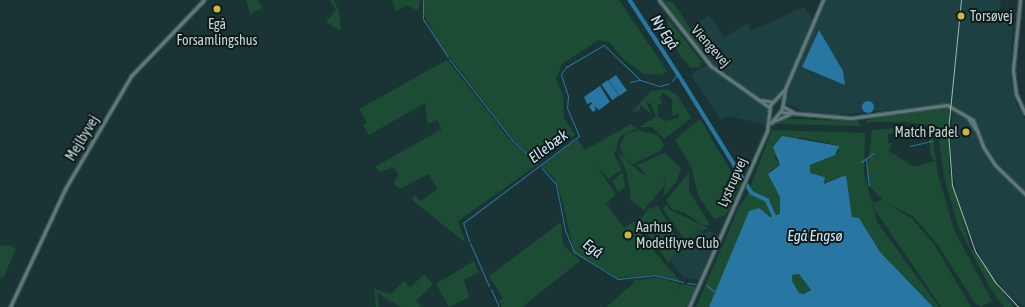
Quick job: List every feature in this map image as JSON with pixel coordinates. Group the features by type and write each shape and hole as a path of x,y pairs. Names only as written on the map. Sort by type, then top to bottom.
{"street":[{"name":"Mejlbyvej","path":"10,307 65,189 131,76 204,0"},
{"name":"Viengevej","path":"659,0 711,66 770,109 779,113"},
{"path":"802,115 782,105 785,89 823,0"},
{"path":"1020,0 1013,70 1016,94 1025,113"},
{"path":"774,101 785,89"},
{"name":"Viengevej","path":"756,98 774,101 782,105"},
{"name":"Lystrupvej","path":"768,130 770,109 774,101"},
{"name":"Lystrupvej","path":"689,307 768,130 779,113 782,105"},
{"path":"768,130 784,114 815,117 856,118 938,105 958,110 974,124 984,148 995,165 1025,194"},
{"path":"779,113 815,117"}],"shaded area":[{"path":"821,0 1001,0 999,17 1013,19 1010,77 1016,104 1025,119 1025,307 1010,297 986,267 960,213 950,156 953,104 827,116 806,112 776,99 769,104 767,125 728,116 721,120 691,75 711,62 691,27 709,15 724,37 747,24 751,31 804,7 813,20"},
{"path":"700,228 703,234 709,231 718,236 698,280 683,277 671,261 675,248"}],"green space":[{"path":"246,0 258,0 263,8 250,14"},
{"path":"330,0 334,0 339,12 341,31 326,22 336,10"},
{"path":"392,0 420,0 418,11 407,5 396,11"},
{"path":"424,0 619,0 667,71 662,75 644,74 624,60 610,43 599,40 562,64 556,79 563,95 564,118 575,135 536,162 517,144 439,43 423,13"},
{"path":"663,0 673,2 708,56 687,33"},
{"path":"667,17 702,62 699,67 691,68 680,56 669,33"},
{"path":"447,60 510,140 537,165 458,221 455,214 466,243 412,200 414,195 421,201 438,189 428,174 400,189 393,183 399,175 393,167 381,172 375,167 442,129 437,120 428,124 425,103 369,135 363,125 367,122 359,109"},
{"path":"667,89 679,97 691,118 664,139 652,127 640,127 656,116 651,104 646,102 652,115 641,105 639,111 632,112 651,91","holes":["664,93 672,100 672,116 679,113 679,118 665,121 658,117 657,106 663,102 659,97"]},
{"path":"933,108 949,109 949,171 970,246 1014,307 1004,307 990,288 958,226 944,176 937,126 906,122 869,122 867,125 867,120"},
{"path":"700,119 739,185 726,215 714,219 698,195 691,166 675,140"},
{"path":"786,119 858,121 861,126 777,124"},
{"path":"631,124 637,128 620,137 614,155 622,170 608,179 593,160 616,194 606,203 624,228 634,221 647,243 680,281 657,275 618,278 574,252 560,192 553,176 541,166 577,139 585,150"},
{"path":"905,127 932,133 938,175 954,230 992,301 981,307 975,303 938,245 913,216 886,203 911,218 934,244 971,307 941,307 875,210 872,201 876,203 882,199 868,185 867,175 872,130","holes":["899,129 930,135 930,154 935,161 914,167 889,151 892,143 888,143 888,134 898,134"]},
{"path":"637,130 658,135 664,145 660,151 633,164 624,157 620,145 625,135"},
{"path":"772,130 865,133 864,173 877,222 939,307 933,307 880,252 862,223 852,217 846,175 824,184 826,177 810,173 810,165 839,152 837,145 800,137 774,157 780,165 770,171 782,202 780,214 770,217 759,208 749,211 709,307 696,307 739,207 747,196"},
{"path":"618,152 641,173 664,181 665,185 644,210 631,201 627,173"},
{"path":"665,153 681,168 677,181 664,196 665,181 649,177 637,165"},
{"path":"623,172 625,188 618,192 612,181"},
{"path":"689,172 689,191 710,225 703,225 685,213 672,209 666,201"},
{"path":"666,205 670,210 708,228 701,231 699,228 685,240 663,208"},
{"path":"658,206 680,244 669,263 639,222 648,209"},
{"path":"561,222 563,245 580,261 522,307 502,307 499,301 503,298 489,276"},
{"path":"9,245 16,249 3,278 0,277 0,246"},
{"path":"474,261 479,272 464,280 469,297 449,307 436,284"},
{"path":"424,274 433,284 416,301 422,307 401,307 377,293 379,307 376,307 374,289 391,294 404,281 410,288"},
{"path":"799,274 811,290 804,294 799,293 792,281 792,275"},
{"path":"657,277 681,284 674,293 682,284 697,287 686,307 606,307 634,283 639,289 633,281"}],"water":[{"path":"819,30 843,71 845,85 802,67"},
{"path":"616,75 627,91 620,96 609,80"},
{"path":"608,80 619,96 612,100 601,85"},
{"path":"600,86 610,102 599,110 594,106 596,110 593,112 589,107 593,102 587,104 584,97"},
{"path":"866,101 870,101 874,107 870,113 866,113 862,109 862,105"},
{"name":"Egå Engsø","path":"782,136 839,146 835,155 810,165 810,173 825,177 824,184 846,175 852,217 859,218 880,252 933,307 709,307 749,211 759,208 770,217 780,214 780,197 768,174 780,165 773,147","holes":["799,274 811,290 804,294 799,293 792,281 792,275"]}],"waterway":[{"name":"Egå","path":"423,0 423,19 448,57"},
{"name":"Ny Egå","path":"630,0 680,77"},
{"name":"Ellebæk","path":"469,241 463,223 579,136 567,108 568,96 561,74 566,67 604,45 640,80 660,86 669,83"},
{"name":"Egå","path":"449,59 513,141 537,164"},
{"path":"672,81 678,73"},
{"path":"630,82 639,80"},
{"name":"Egå","path":"682,80 752,193 767,200 774,215"},
{"path":"910,146 932,141"},
{"path":"861,162 874,153"},
{"path":"866,159 869,186"},
{"name":"Egå","path":"542,168 556,184 565,230 574,252 618,279 655,275 683,282"},
{"name":"Ellebæk","path":"470,243 489,286"},
{"path":"687,283 695,284"},
{"name":"Egå","path":"706,285 714,291"},
{"name":"Ellebæk","path":"491,289 499,307"}],"tram line":[{"path":"961,0 948,131 952,185 975,251 996,283 1018,307"}],"place":[{"name":"Egå Forsamlingshus","path":"217,9"},
{"name":"Torsøvej","path":"961,16"},
{"name":"Match Padel","path":"966,132"},
{"name":"Aarhus Modelflyve Club","path":"628,235"}]}
